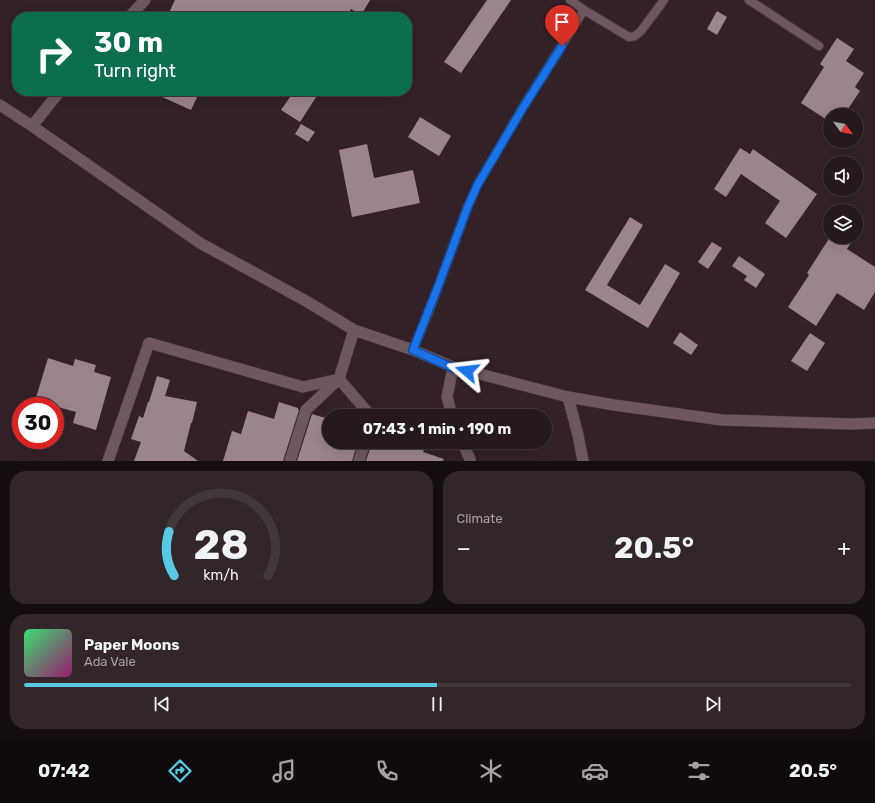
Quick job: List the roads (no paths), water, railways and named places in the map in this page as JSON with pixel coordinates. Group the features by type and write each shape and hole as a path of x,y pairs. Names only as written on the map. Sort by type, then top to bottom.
{"street":[{"path":"133,12 145,0"},
{"path":"32,126 56,96"},
{"path":"0,105 200,243 306,301 354,330 413,350 453,368 568,397 722,420 852,424 875,423"},
{"path":"290,461 306,410 339,378 354,330"},
{"path":"108,461 149,343 303,387 339,378"},
{"path":"450,409 447,397 453,368"},
{"path":"339,378 365,409"},
{"path":"568,397 583,461"},
{"path":"359,461 363,449"},
{"path":"465,449 470,461"}],"lane":[{"path":"570,0 629,37 636,36 642,31 664,0"},
{"path":"749,0 819,46"},
{"path":"413,350 468,206 478,184 524,106 584,10"}]}
